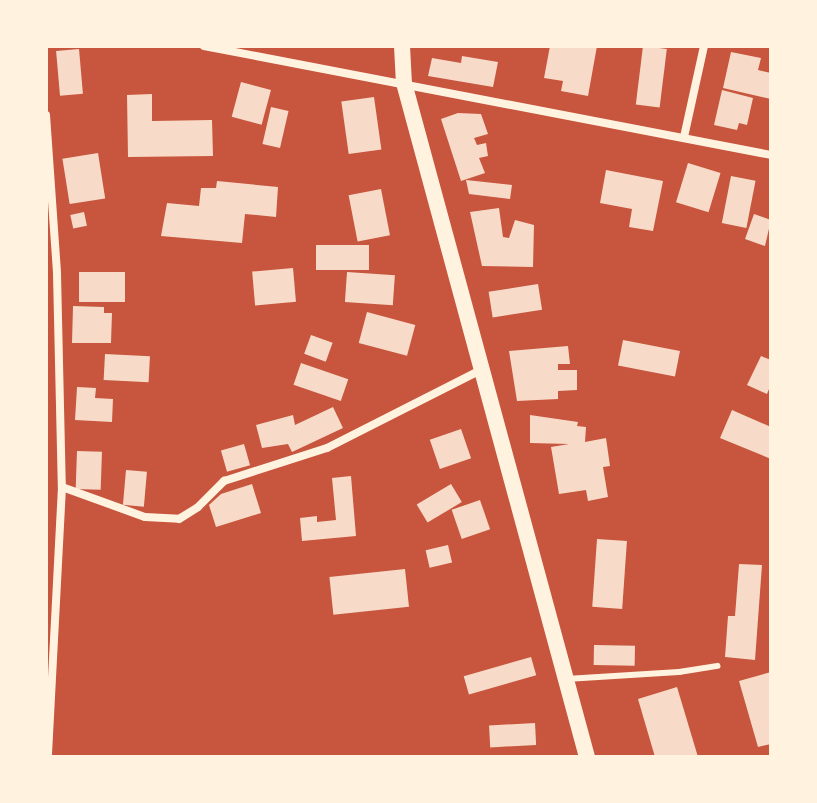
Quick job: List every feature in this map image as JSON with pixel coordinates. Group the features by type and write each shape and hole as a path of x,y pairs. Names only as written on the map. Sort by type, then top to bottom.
{"main road":[{"path":"402,46 404,83 479,371 587,757"}],"street":[{"path":"204,46 771,155"},
{"path":"684,137 704,46"},
{"path":"46,115 57,274 62,487 48,757"},
{"path":"62,487 145,517 179,519 198,507 224,481 327,448 479,371"}],"lane":[{"path":"566,679 679,672 718,666"}],"building":[{"path":"550,46 597,46 588,96 561,91 563,81 544,78"},
{"path":"643,46 667,49 660,107 636,105"},
{"path":"79,49 83,94 60,96 56,51"},
{"path":"731,52 761,58 758,70 771,73 771,99 723,88"},
{"path":"462,56 498,62 493,87 428,76 432,58 461,63"},
{"path":"241,82 271,90 262,125 232,117"},
{"path":"722,90 753,98 747,125 739,123 737,130 714,125"},
{"path":"152,94 152,121 212,120 213,156 128,157 127,95"},
{"path":"374,97 381,149 349,154 341,102"},
{"path":"271,107 289,111 280,148 262,144"},
{"path":"458,113 481,114 488,134 474,138 477,145 486,143 488,156 479,158 485,173 461,181 441,119"},
{"path":"98,153 105,198 70,204 62,159"},
{"path":"688,163 721,173 709,212 676,202"},
{"path":"606,170 663,181 653,231 629,227 632,209 600,203"},
{"path":"731,176 756,181 746,228 722,223"},
{"path":"466,180 512,185 510,199 469,194"},
{"path":"217,181 278,187 276,217 245,214 242,243 161,236 167,203 199,206 201,188 216,188"},
{"path":"381,189 390,235 358,241 349,195"},
{"path":"499,208 503,237 509,238 515,220 534,225 533,267 482,266 470,212"},
{"path":"84,212 87,226 73,229 70,215"},
{"path":"754,214 771,220 765,246 745,239"},
{"path":"316,245 369,245 369,270 316,270"},
{"path":"293,268 296,302 255,305 252,272"},
{"path":"79,272 125,272 125,302 79,302"},
{"path":"347,272 395,275 393,305 345,302"},
{"path":"538,284 542,310 493,318 489,292"},
{"path":"73,306 104,307 104,313 112,313 111,343 72,343"},
{"path":"367,312 415,325 407,356 359,343"},
{"path":"311,335 333,343 326,362 304,354"},
{"path":"623,340 680,351 675,377 618,366"},
{"path":"568,346 570,364 558,364 558,370 577,370 577,390 558,391 558,399 517,401 509,351"},
{"path":"105,354 150,356 149,382 104,380"},
{"path":"761,356 771,360 771,384 767,394 747,385"},
{"path":"301,363 348,379 341,401 294,385"},
{"path":"77,387 96,388 95,398 113,399 112,422 75,420"},
{"path":"333,407 343,428 292,452 288,444 262,448 256,425 293,415 295,425"},
{"path":"732,410 771,427 771,459 720,438"},
{"path":"530,415 578,422 577,426 586,427 585,442 606,438 610,466 603,467 608,497 588,501 586,490 559,494 551,447 569,444 530,443"},
{"path":"461,429 471,458 440,469 430,440"},
{"path":"244,444 250,465 227,472 221,451"},
{"path":"77,451 102,452 101,490 76,489"},
{"path":"126,470 147,472 144,507 123,505"},
{"path":"351,476 356,536 302,541 300,518 317,516 317,522 336,520 332,478"},
{"path":"252,484 261,513 216,527 209,505 221,494"},
{"path":"451,484 462,502 428,523 417,505"},
{"path":"480,500 490,529 462,539 452,510"},
{"path":"597,539 627,541 622,609 592,607"},
{"path":"448,545 452,563 430,568 426,550"},
{"path":"739,564 762,565 755,660 725,657 728,616 735,616"},
{"path":"405,569 409,607 333,615 329,577"},
{"path":"594,645 635,646 635,666 594,665"},
{"path":"531,657 536,675 469,695 464,676"},
{"path":"771,672 771,744 758,747 739,681"},
{"path":"677,687 698,757 655,757 638,699"},
{"path":"535,723 536,745 490,747 489,725"}]}
